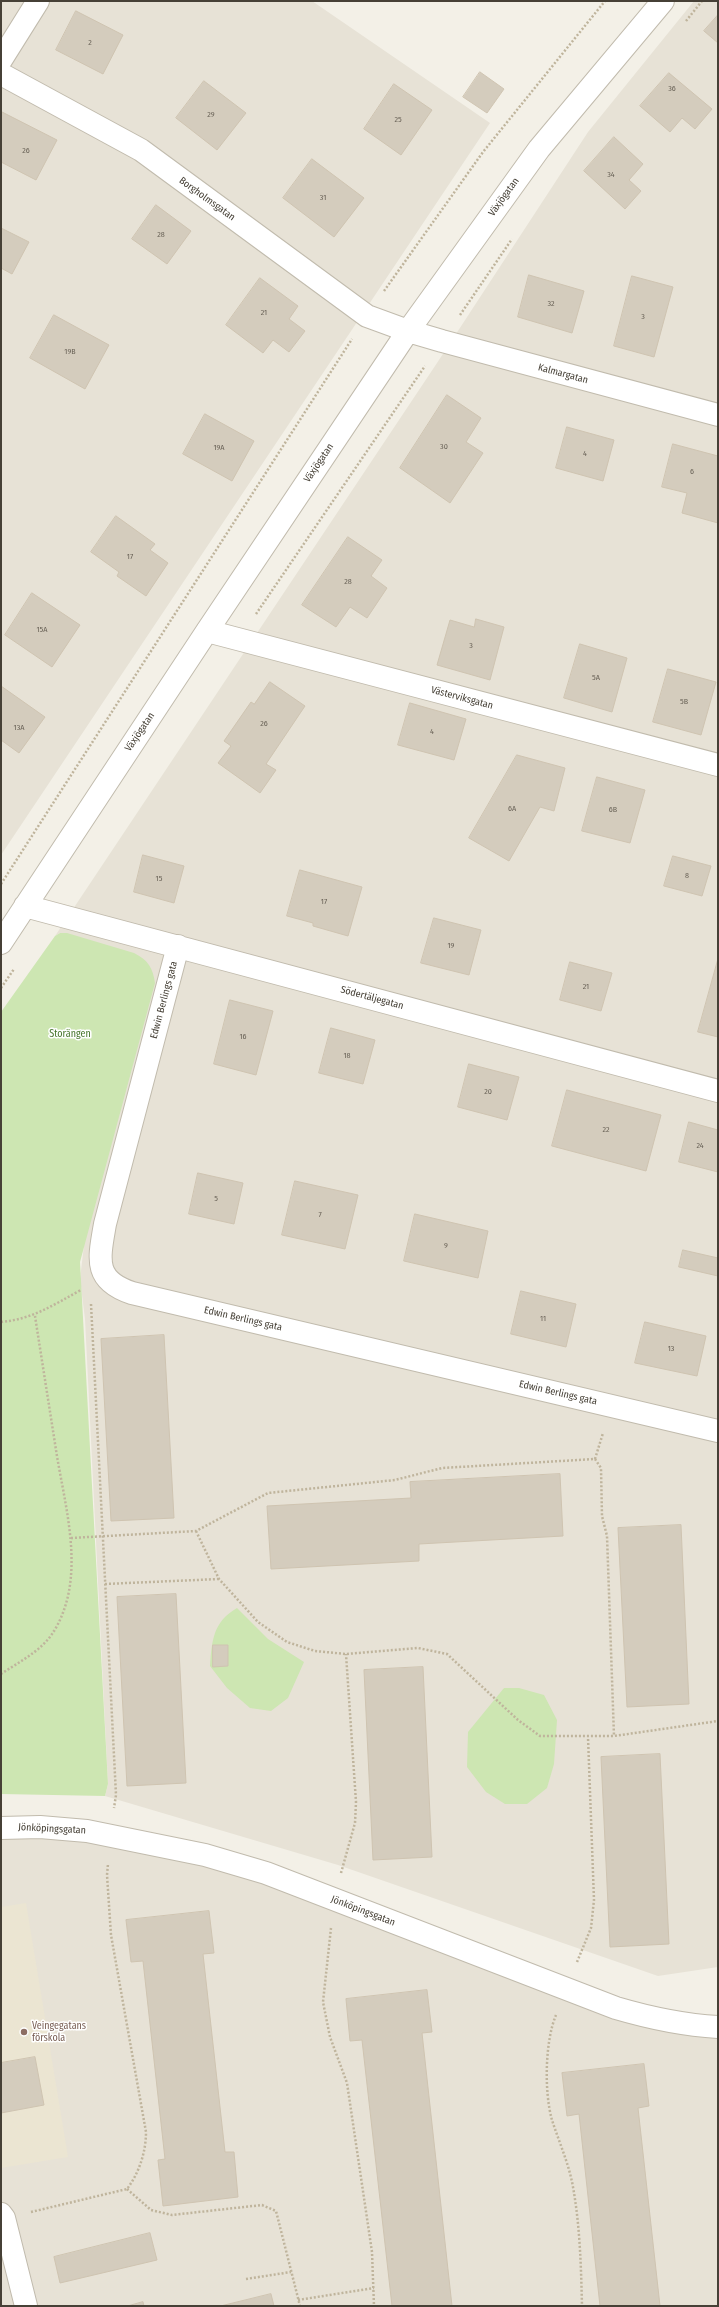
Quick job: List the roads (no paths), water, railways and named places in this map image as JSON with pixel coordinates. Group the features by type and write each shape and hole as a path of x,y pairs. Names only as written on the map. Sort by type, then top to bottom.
{"street":[{"path":"1,60 38,1"},
{"name":"Växjögatan","path":"1,944 207,631 408,331 539,148 663,1"},
{"name":"Borgholmsgatan","path":"1,74 141,150 367,316 408,331"},
{"name":"Kalmargatan","path":"408,331 718,415"},
{"name":"Västerviksgatan","path":"207,631 718,765"},
{"name":"Södertäljegatan","path":"25,906 718,1091"},
{"name":"Edwin Berlings gata","path":"178,946 105,1224 97,1281 132,1294 718,1430"},
{"name":"Jönköpingsgatan","path":"1,1828 62,1828 112,1835 205,1855 266,1873 616,2008 651,2018 689,2026 718,2027"},
{"path":"3,2216 26,2306"}],"place":[{"name":"Veingegatans förskola","path":"24,2032"}],"park label":[{"name":"Storängen","path":"70,1034"}]}
